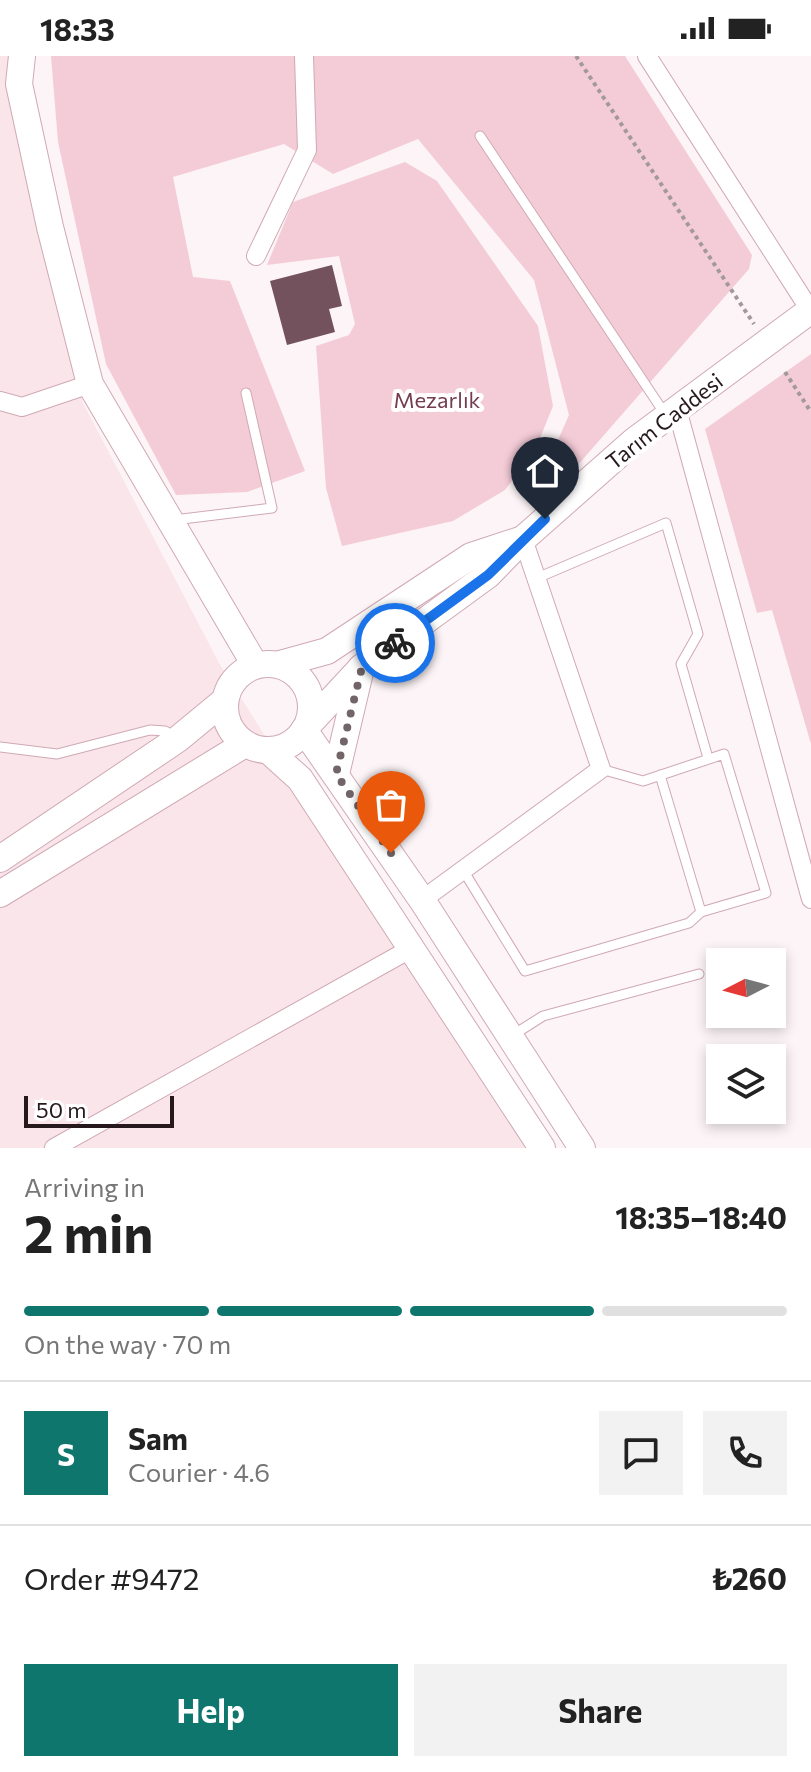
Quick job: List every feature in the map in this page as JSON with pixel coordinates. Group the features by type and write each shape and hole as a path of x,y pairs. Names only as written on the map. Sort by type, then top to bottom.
{"street":[{"path":"0,894 257,748 292,744 306,727 311,700 301,677 267,664 170,521 90,384 50,227 19,84 22,56"},
{"path":"256,256 307,150 304,56"},
{"path":"647,56 811,310"},
{"name":"Tarım Caddesi","path":"306,727 362,667 488,575 523,539 634,441 811,310"},
{"path":"0,401 22,407 90,384"},
{"path":"672,413 811,899"},
{"path":"422,900 601,769 523,539"},
{"name":"Tarım Caddesi","path":"267,664 327,651 471,556 523,539"},
{"path":"0,859 178,739 224,701 234,678 267,664"},
{"path":"336,774 362,667"},
{"path":"224,701 228,726 300,779 542,1148"},
{"path":"306,727 582,1148"},
{"path":"362,873 391,853"},
{"path":"54,1148 412,948"}],"lane":[{"path":"480,136 672,413"},
{"path":"170,521 272,508 246,393"},
{"path":"537,578 666,523 698,634 681,664 708,758"},
{"path":"0,747 57,754 158,730 178,739"},
{"path":"463,870 525,971 689,923 701,912 766,893 724,754 643,781 601,769"},
{"path":"660,775 701,912"},
{"path":"511,1037 543,1016 699,974"}],"path":[{"path":"576,56 767,342"},
{"path":"785,372 811,412"}],"shaded area":[{"path":"0,56 9,56 8,86 83,403 219,663 525,1148 0,1148"}],"green space":[{"path":"51,56 625,56 752,255 749,269 570,474 557,477 549,474 546,467 569,415 534,280 418,139 333,174 284,144 173,177 193,277 230,281 305,471 247,492 176,495 106,364 58,142"},
{"name":"Mezarlık","path":"405,162 437,181 538,326 553,406 536,448 505,490 453,521 342,546 326,488 316,346 349,335 355,324 339,256 267,265 293,202"},
{"path":"811,354 811,744 772,610 757,613 705,429"}],"building":[{"path":"332,265 342,306 329,309 335,332 287,345 270,281"}],"way so far":[{"path":"391,853 336,774 362,667 395,643"}],"route":[{"path":"395,643 488,575 545,519"}]}
